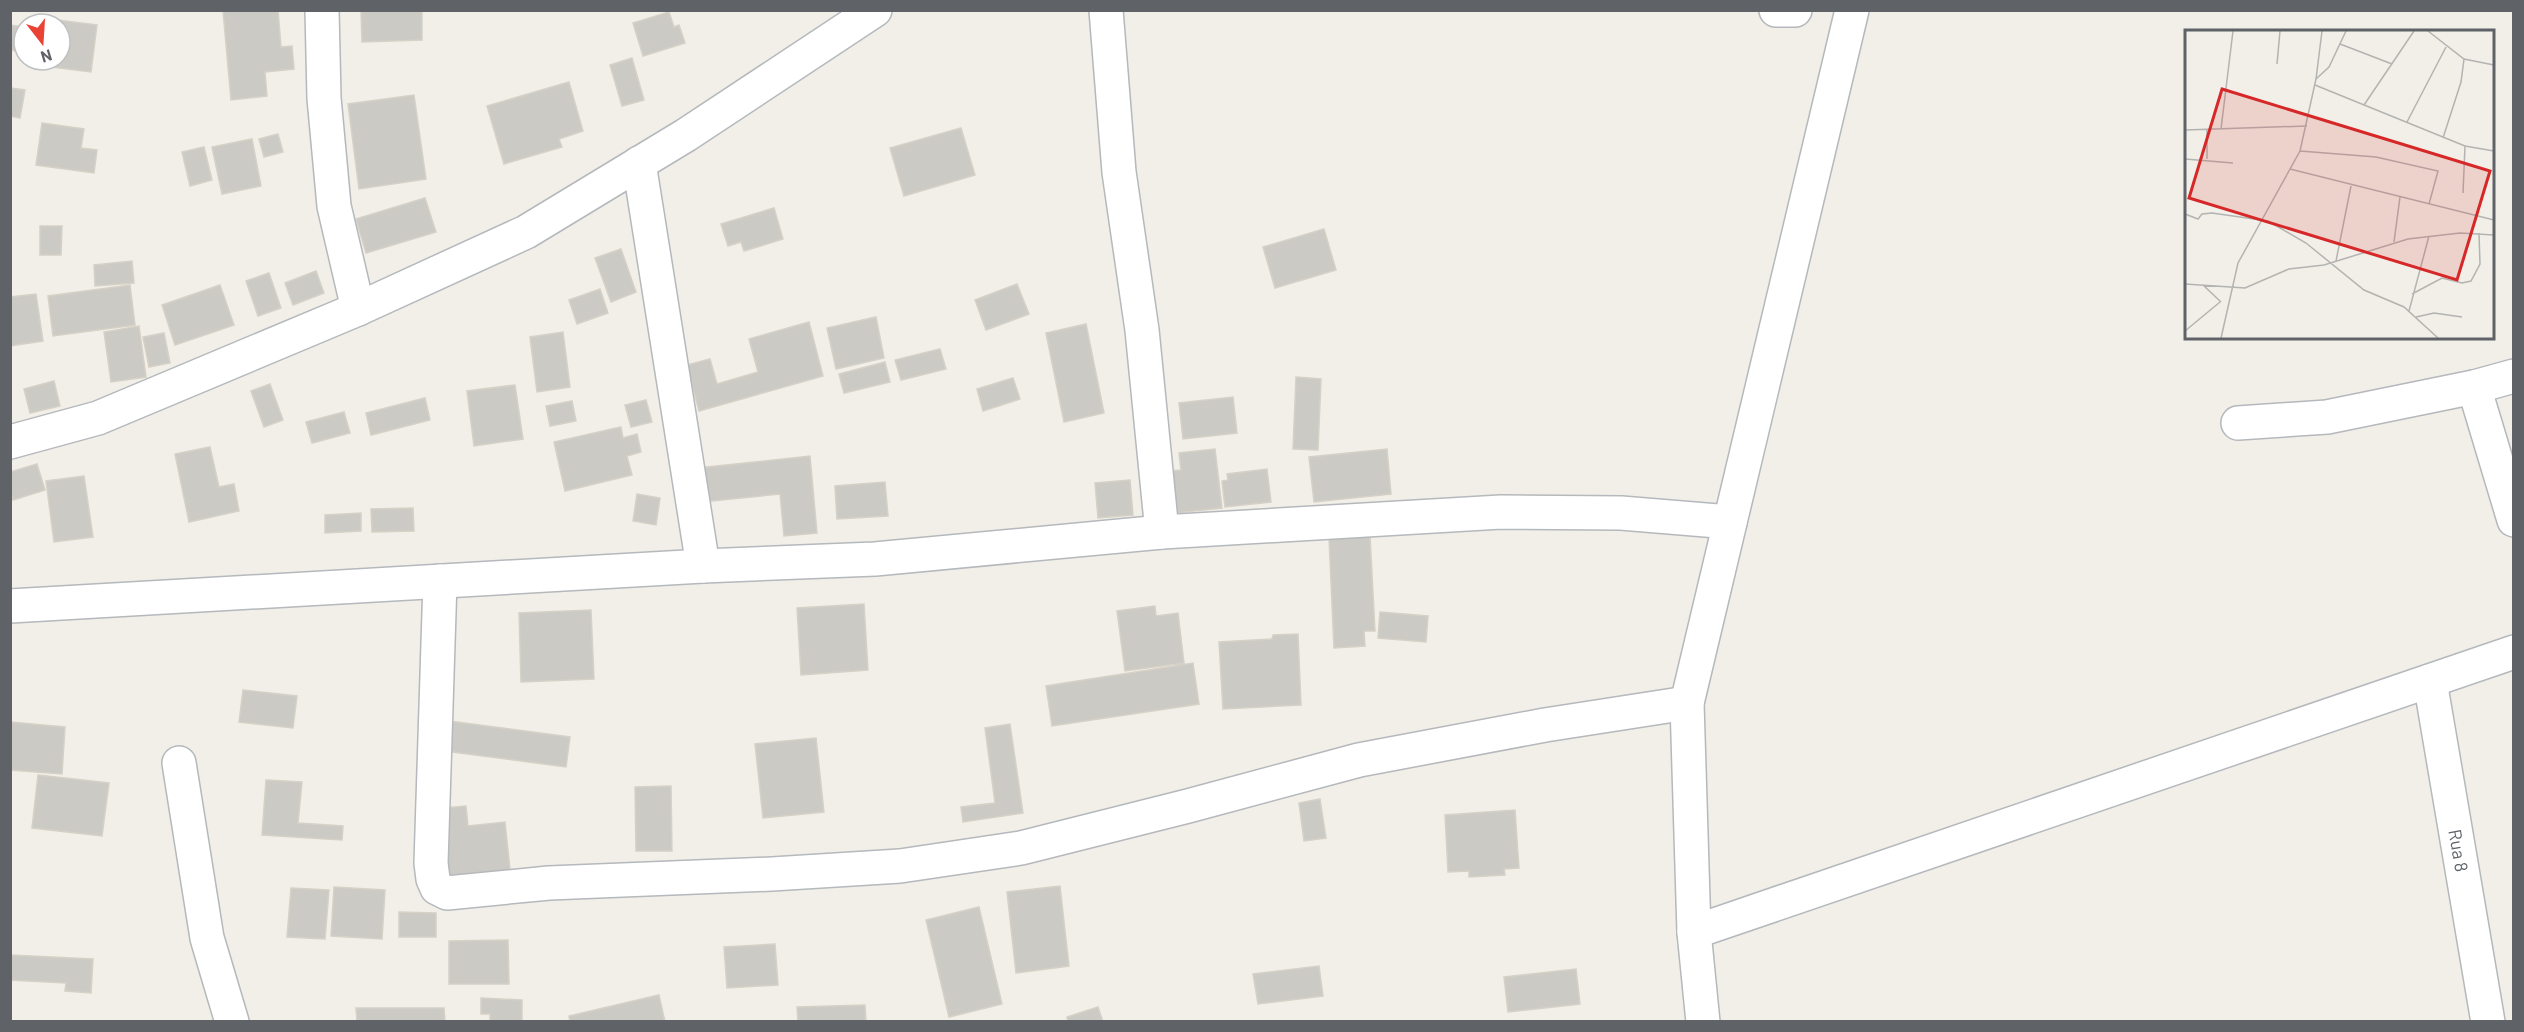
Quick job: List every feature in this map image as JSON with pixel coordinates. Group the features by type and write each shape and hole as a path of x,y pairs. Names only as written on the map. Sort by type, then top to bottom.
{"street":[{"path":"322,10 324,98 334,206 358,309"},
{"path":"10,442 98,418 358,309 526,232 639,163 876,10"},
{"path":"1107,10 1119,172 1142,330 1162,532"},
{"path":"1776,10 1795,10"},
{"path":"1703,1022 1694,932 1687,702 1852,10"},
{"path":"639,163 704,566"},
{"path":"2238,423 2327,417 2474,387 2514,376"},
{"path":"2474,387 2514,520"},
{"path":"10,606 440,580 875,559 1162,532 1501,512 1621,513 1730,522"},
{"path":"440,580 431,863 437,888 447,893 549,883 900,866 1021,848 1359,760 1545,725 1687,702"},
{"path":"1694,932 2514,652"},
{"name":"Rua 8","path":"2430,681 2488,1022"},
{"path":"179,763 207,938 232,1022"}],"building":[{"path":"278,10 281,47 292,46 294,69 265,72 267,96 231,100 223,11"},
{"path":"361,10 422,10 422,40 362,42"},
{"path":"669,12 674,27 679,25 685,43 643,56 633,23"},
{"path":"72,22 97,25 91,72 72,70"},
{"path":"10,25 12,25 12,50 10,50"},
{"path":"632,58 644,100 622,106 610,65"},
{"path":"569,82 583,131 559,139 562,147 504,164 487,106"},
{"path":"10,88 25,90 20,118 10,116"},
{"path":"414,95 426,179 359,189 348,104"},
{"path":"42,123 84,129 81,148 97,150 94,173 36,165"},
{"path":"961,128 975,175 904,196 890,148"},
{"path":"278,134 283,152 264,157 259,139"},
{"path":"252,139 261,186 222,194 212,147"},
{"path":"204,147 212,180 190,186 182,152"},
{"path":"425,198 436,232 366,253 356,219"},
{"path":"774,208 783,239 744,251 741,242 728,246 721,224"},
{"path":"40,226 62,226 61,255 40,255"},
{"path":"1324,229 1336,270 1275,288 1263,247"},
{"path":"621,249 636,292 611,302 595,258"},
{"path":"132,261 134,283 95,286 94,265"},
{"path":"316,271 324,293 293,305 285,283"},
{"path":"269,273 281,308 258,316 246,281"},
{"path":"1017,284 1029,314 986,330 975,300"},
{"path":"130,285 135,325 53,336 48,296"},
{"path":"220,285 234,325 175,345 162,305"},
{"path":"600,289 608,313 577,324 569,300"},
{"path":"36,294 43,341 10,346 10,297"},
{"path":"876,317 884,358 836,369 827,328"},
{"path":"809,322 823,376 699,411 687,365 710,359 717,384 758,372 749,339"},
{"path":"1086,324 1104,413 1064,422 1046,333"},
{"path":"139,326 146,377 111,382 104,332"},
{"path":"563,332 570,387 537,392 530,337"},
{"path":"164,333 170,363 149,367 143,337"},
{"path":"940,349 946,369 901,380 895,360"},
{"path":"885,362 890,382 844,393 839,374"},
{"path":"1296,377 1321,379 1318,450 1293,449"},
{"path":"1013,378 1020,399 983,411 977,389"},
{"path":"54,381 60,406 30,413 24,389"},
{"path":"270,384 283,420 264,427 251,391"},
{"path":"515,385 523,439 474,446 467,391"},
{"path":"1233,397 1237,433 1183,439 1179,403"},
{"path":"425,398 430,420 371,435 366,413"},
{"path":"646,400 652,422 631,427 625,405"},
{"path":"572,401 576,421 550,426 546,406"},
{"path":"344,412 350,433 312,443 306,422"},
{"path":"621,427 623,438 637,434 641,452 627,456 632,475 565,491 554,442"},
{"path":"210,447 219,487 234,484 239,511 189,522 175,454"},
{"path":"1215,449 1222,508 1175,513 1171,471 1181,470 1179,453"},
{"path":"1387,449 1391,494 1314,502 1309,457"},
{"path":"810,456 817,533 784,536 780,494 702,502 698,468"},
{"path":"37,464 45,490 13,500 10,491 10,472"},
{"path":"1267,469 1271,502 1225,507 1222,481 1228,480 1227,474"},
{"path":"84,476 93,537 54,542 46,481"},
{"path":"1130,480 1133,515 1098,518 1095,483"},
{"path":"885,482 888,516 837,519 835,486"},
{"path":"637,494 660,498 656,525 633,521"},
{"path":"413,508 414,531 372,532 371,509"},
{"path":"361,513 361,531 325,533 325,515"},
{"path":"1370,536 1375,631 1364,631 1365,646 1334,648 1329,538"},
{"path":"864,604 868,670 801,675 797,608"},
{"path":"1155,606 1156,616 1178,613 1184,663 1125,671 1117,611"},
{"path":"591,610 594,679 521,682 519,613"},
{"path":"1380,612 1428,616 1426,642 1378,638"},
{"path":"1298,634 1301,705 1223,709 1219,642 1272,639 1273,635"},
{"path":"1193,663 1199,704 1052,726 1046,686"},
{"path":"243,690 297,696 293,728 239,722"},
{"path":"449,721 570,737 566,767 445,751"},
{"path":"10,722 65,727 62,774 10,770"},
{"path":"1010,724 1023,813 963,822 961,807 995,803 985,728"},
{"path":"816,738 824,812 763,818 755,744"},
{"path":"38,775 109,783 102,836 32,828"},
{"path":"266,780 302,782 298,823 343,826 342,840 262,835"},
{"path":"671,786 672,851 636,851 635,787"},
{"path":"1320,799 1326,838 1304,841 1299,803"},
{"path":"466,806 468,826 505,822 511,879 450,885 443,808"},
{"path":"1515,810 1519,868 1504,869 1505,875 1469,877 1469,871 1448,872 1445,815"},
{"path":"1060,886 1069,966 1016,973 1007,892"},
{"path":"334,887 385,890 382,939 331,936"},
{"path":"291,888 329,890 325,939 287,937"},
{"path":"979,907 1002,1004 949,1017 926,920"},
{"path":"399,912 436,913 436,937 399,937"},
{"path":"508,940 509,984 449,984 449,941"},
{"path":"775,944 778,985 727,988 724,947"},
{"path":"10,955 93,959 91,993 65,991 66,983 10,980"},
{"path":"1319,966 1323,996 1258,1004 1253,974"},
{"path":"1576,969 1580,1004 1508,1012 1504,977"},
{"path":"659,995 665,1022 570,1022 569,1016"},
{"path":"481,998 522,1000 522,1022 490,1021 490,1014 481,1014"},
{"path":"865,1005 866,1022 798,1022 797,1007"},
{"path":"1098,1007 1103,1022 1068,1022 1067,1017"},
{"path":"356,1008 444,1008 445,1022 357,1022"}]}
